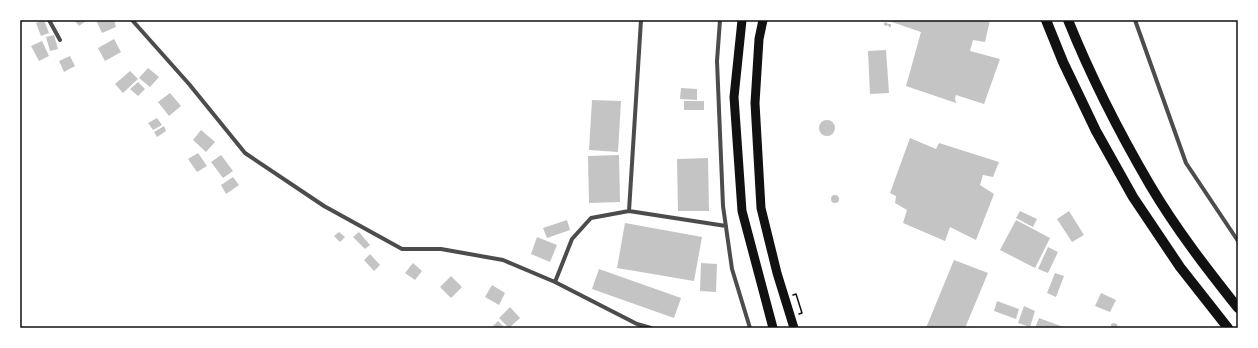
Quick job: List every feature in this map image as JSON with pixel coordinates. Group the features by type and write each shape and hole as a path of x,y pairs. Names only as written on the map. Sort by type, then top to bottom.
{"highway":[{"path":"742,20 734,97 742,211 773,328"},
{"path":"763,20 759,39 755,103 761,208 777,273 794,328"},
{"path":"1046,20 1062,62 1096,131 1133,197 1180,267 1228,328"},
{"path":"1068,20 1112,116 1151,186 1194,252 1238,308"}],"street":[{"path":"49,20 60,40"},
{"path":"132,20 189,84 245,153 324,206 402,249 441,249 503,260 555,282 637,326 651,328"},
{"path":"629,211 641,20"},
{"path":"720,20 717,61 723,206 732,269 750,328"},
{"path":"1134,20 1186,164 1238,241"},
{"path":"555,282 572,239 592,218 629,211 726,226"}],"path":[{"path":"796,294 802,313"}],"building":[{"path":"44,20 49,33 41,36 36,23"},
{"path":"74,20 87,20 79,26"},
{"path":"96,20 114,20 116,27 102,33"},
{"path":"886,20 990,20 985,42 973,40 970,51 1000,59 984,104 956,95 956,103 906,86 921,32"},
{"path":"886,22 891,24 891,27 884,25"},
{"path":"54,35 58,49 50,51 46,37"},
{"path":"114,39 121,52 105,61 98,48"},
{"path":"42,41 49,56 39,61 31,46"},
{"path":"886,50 889,93 870,94 868,51"},
{"path":"70,56 75,66 64,72 59,61"},
{"path":"148,68 159,77 150,87 139,78"},
{"path":"130,71 138,79 123,93 115,84"},
{"path":"138,82 145,89 138,96 130,89"},
{"path":"681,88 697,89 697,100 680,99"},
{"path":"170,93 181,106 169,116 158,102"},
{"path":"592,100 621,101 618,152 589,150"},
{"path":"684,101 704,101 704,110 684,110"},
{"path":"157,118 162,125 153,130 148,123"},
{"path":"824,120 830,120 835,125 833,134 830,136 824,136 819,131 819,125"},
{"path":"164,126 166,131 157,137 154,132"},
{"path":"201,130 215,142 206,152 193,140"},
{"path":"910,138 936,149 939,143 999,162 993,177 983,175 980,185 994,194 976,240 950,227 945,241 903,223 907,210 895,203 896,196 890,193"},
{"path":"198,153 207,166 197,172 188,159"},
{"path":"221,155 233,171 223,178 211,162"},
{"path":"619,155 620,202 589,203 588,156"},
{"path":"708,158 709,211 678,211 677,159"},
{"path":"233,177 239,185 226,194 221,185"},
{"path":"835,195 838,196 838,202 835,203 832,202 831,199 832,196"},
{"path":"1020,211 1037,219 1033,227 1016,218"},
{"path":"1069,211 1084,235 1072,242 1057,219"},
{"path":"567,220 570,230 547,238 543,228"},
{"path":"1016,220 1050,238 1035,268 1000,250"},
{"path":"625,223 702,237 694,281 617,268"},
{"path":"339,232 345,237 340,242 334,236"},
{"path":"359,232 370,245 365,249 353,237"},
{"path":"537,237 557,245 550,262 531,254"},
{"path":"1048,247 1058,252 1048,273 1038,269"},
{"path":"370,254 380,265 374,271 364,260"},
{"path":"954,260 988,273 965,328 926,328"},
{"path":"413,263 422,271 415,280 405,273"},
{"path":"701,263 717,264 716,292 700,291"},
{"path":"599,269 681,298 674,318 592,289"},
{"path":"1055,273 1064,276 1056,297 1047,293"},
{"path":"451,276 462,287 451,298 440,287"},
{"path":"492,285 505,293 499,305 485,297"},
{"path":"1101,293 1116,300 1110,312 1095,306"},
{"path":"997,301 1019,309 1016,319 994,311"},
{"path":"1024,306 1035,311 1030,327 1018,323"},
{"path":"510,307 520,318 509,328 499,318"},
{"path":"1039,318 1066,328 1035,328"},
{"path":"498,321 505,328 491,328"},
{"path":"1111,324 1117,324 1118,328 1111,328"}]}
